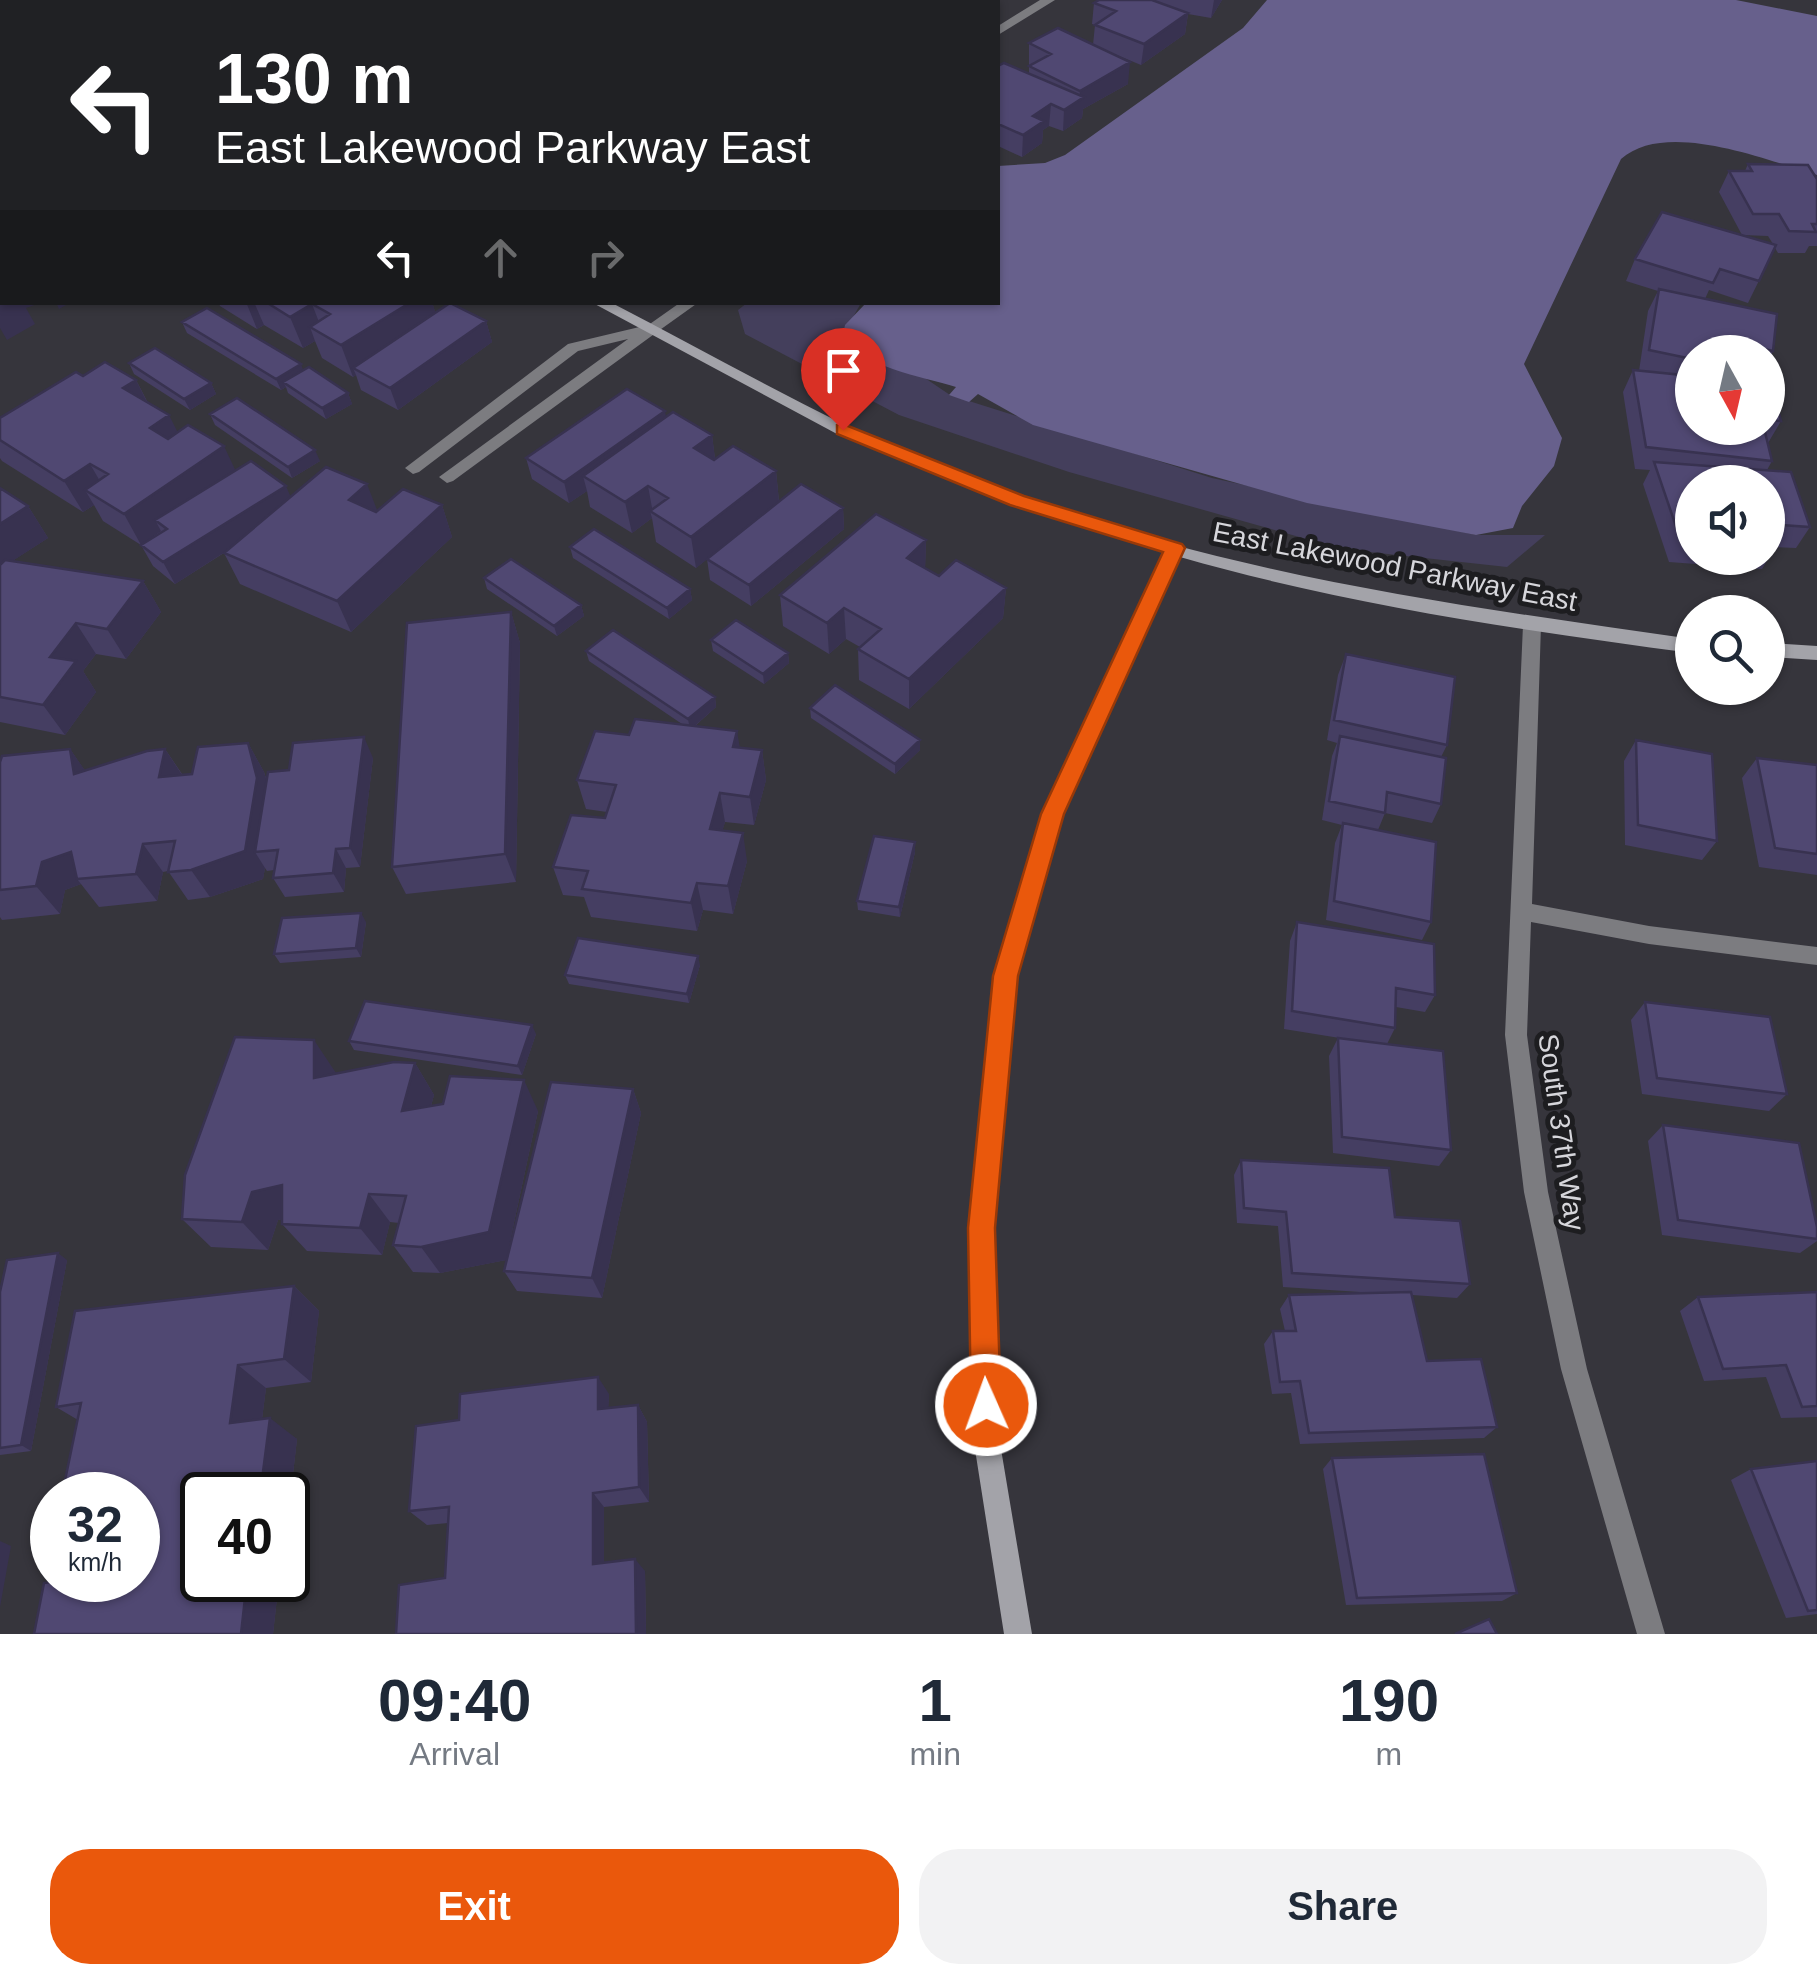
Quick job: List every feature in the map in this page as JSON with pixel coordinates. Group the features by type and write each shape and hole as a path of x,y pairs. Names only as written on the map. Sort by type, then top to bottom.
{"street":[{"path":"1000,30 1049,0"},
{"name":"East Lakewood Parkway East","path":"604,305 843,430 1017,500 1255,572 1532,625 1675,644"},
{"path":"447,477 688,305"},
{"path":"413,468 573,347 652,330"},
{"path":"504,400 532,416"},
{"path":"1018,1634 987,1443 982,1244 986,1152 1005,976 1052,814 1175,548"},
{"name":"South 37th Way","path":"1532,625 1516,1035 1536,1192 1574,1369 1651,1634"},
{"path":"1785,651 1817,653"},
{"path":"1519,911 1649,935 1817,956"}],"shaded area":[{"path":"1267,0 1736,0 1817,16 1817,175 1717,146 1689,143 1640,148 1621,159 1524,364 1562,438 1554,466 1522,506 1513,528 1476,535 1307,503 1033,425 978,394 969,402 949,395 956,387 863,356 843,335 845,325 864,305 1000,305 1000,166 1045,163 1065,155 1243,28"},
{"path":"744,305 860,305 843,335 850,347 919,374 950,395 1212,478 1476,535 1545,535 1507,567 1342,549 1069,472 899,415 745,334 738,310"}],"building":[{"path":"1152,0 1188,13 1144,44 1095,25 1116,11 1094,3"},
{"path":"1058,28 1130,62 1080,91 1029,66 1051,54 1029,43"},
{"path":"1004,63 1084,97 1064,110 1051,104 1033,116 1044,121 1023,135 1000,125 1000,65"},
{"path":"1748,164 1808,165 1817,179 1817,224 1812,224 1816,232 1789,231 1779,214 1753,214 1729,171 1752,171"},
{"path":"1662,212 1776,245 1759,281 1720,269 1713,283 1635,259"},
{"path":"1659,289 1777,314 1775,335 1675,335 1675,355 1649,350"},
{"path":"271,305 310,305 290,317"},
{"path":"314,305 406,305 341,345 310,327 330,314"},
{"path":"447,305 486,321 390,388 353,368"},
{"path":"207,308 301,364 276,379 182,322"},
{"path":"155,348 211,383 184,399 129,363"},
{"path":"105,362 136,380 123,388 169,415 150,428 168,439 188,425 224,446 124,514 85,490 108,474 90,464 64,481 0,440 0,418 76,372 83,376"},
{"path":"309,367 348,393 322,408 283,382"},
{"path":"1633,370 1675,374 1675,445 1768,445 1772,461 1646,447"},
{"path":"627,389 665,411 564,482 526,458"},
{"path":"237,398 315,450 288,467 210,414"},
{"path":"673,412 712,435 694,448 714,460 733,446 776,471 691,537 650,511 668,498 648,486 625,502 583,476"},
{"path":"251,461 286,486 163,562 141,545 167,529 155,520"},
{"path":"1654,462 1695,465 1675,465 1675,523"},
{"path":"326,467 367,484 349,500 376,512 403,489 442,505 337,601 224,553"},
{"path":"1785,472 1791,472 1810,527 1785,525"},
{"path":"801,484 843,508 749,585 707,559"},
{"path":"0,488 28,506 0,524"},
{"path":"876,514 926,540 907,558 939,576 956,560 1006,588 909,679 858,649 881,629 844,608 827,623 780,595"},
{"path":"594,529 690,589 667,608 570,547"},
{"path":"511,559 581,605 554,626 484,578"},
{"path":"5,560 143,581 107,629 76,623 50,657 76,661 43,705 0,697 0,565"},
{"path":"511,612 505,854 392,867 407,623"},
{"path":"736,620 788,653 763,674 711,640"},
{"path":"613,630 715,697 688,719 586,651"},
{"path":"1346,654 1455,677 1447,745 1334,720"},
{"path":"835,685 920,740 895,764 810,708"},
{"path":"635,719 737,731 733,747 762,750 750,797 720,793 710,829 743,833 728,886 697,883 691,903 582,889 588,871 553,867 571,815 605,818 616,785 577,780 595,731 629,735"},
{"path":"1340,736 1446,758 1441,804 1387,792 1385,813 1329,801"},
{"path":"364,737 350,848 336,849 333,873 273,878 278,850 255,852 268,772 289,770 293,743"},
{"path":"1636,740 1712,754 1717,841 1638,825"},
{"path":"248,743 257,778 245,851 191,870 168,872 175,841 143,844 136,874 77,879 71,852 42,862 36,886 0,890 2,756 70,749 74,774 165,749 159,777 192,774 198,747"},
{"path":"1757,758 1817,765 1817,854 1775,848"},
{"path":"1343,823 1436,842 1431,922 1334,901"},
{"path":"874,836 915,842 899,907 857,901"},
{"path":"361,913 356,948 274,954 282,918"},
{"path":"1297,922 1434,944 1435,995 1396,988 1395,1028 1292,1011"},
{"path":"578,938 698,956 687,994 565,975"},
{"path":"365,1001 532,1025 518,1066 349,1041"},
{"path":"1645,1002 1770,1017 1787,1094 1657,1078"},
{"path":"235,1037 314,1040 314,1078 394,1062 415,1063 402,1111 443,1104 450,1076 524,1080 489,1232 421,1247 393,1245 406,1196 369,1194 360,1228 282,1224 282,1185 252,1192 242,1222 182,1219 185,1175"},
{"path":"1338,1038 1443,1051 1451,1150 1342,1137"},
{"path":"551,1082 633,1089 592,1278 504,1271"},
{"path":"1663,1125 1799,1143 1817,1239 1678,1220"},
{"path":"1241,1160 1389,1168 1395,1217 1460,1221 1470,1284 1292,1273 1286,1212 1244,1208"},
{"path":"58,1253 21,1445 0,1448 0,1292 7,1260"},
{"path":"294,1286 284,1359 238,1365 230,1423 270,1418 263,1472 180,1472 180,1602 245,1602 241,1634 34,1634 40,1602 160,1602 160,1472 67,1472 81,1403 56,1407 75,1311"},
{"path":"1411,1292 1427,1361 1481,1359 1497,1427 1309,1433 1300,1381 1280,1382 1273,1331 1296,1331 1289,1295"},
{"path":"1817,1292 1817,1406 1802,1407 1786,1365 1723,1369 1698,1297"},
{"path":"598,1377 598,1409 638,1405 639,1487 593,1493 593,1564 635,1559 636,1634 396,1634 399,1585 445,1578 449,1507 409,1511 416,1426 459,1420 460,1394"},
{"path":"1484,1454 1517,1593 1357,1598 1332,1458"},
{"path":"1817,1461 1817,1610 1808,1611 1751,1469"},
{"path":"1489,1619 1497,1634 1455,1634"}],"route":[{"path":"843,430 1017,500 1175,548 1052,814 1005,976 981,1228 986,1405"}]}
